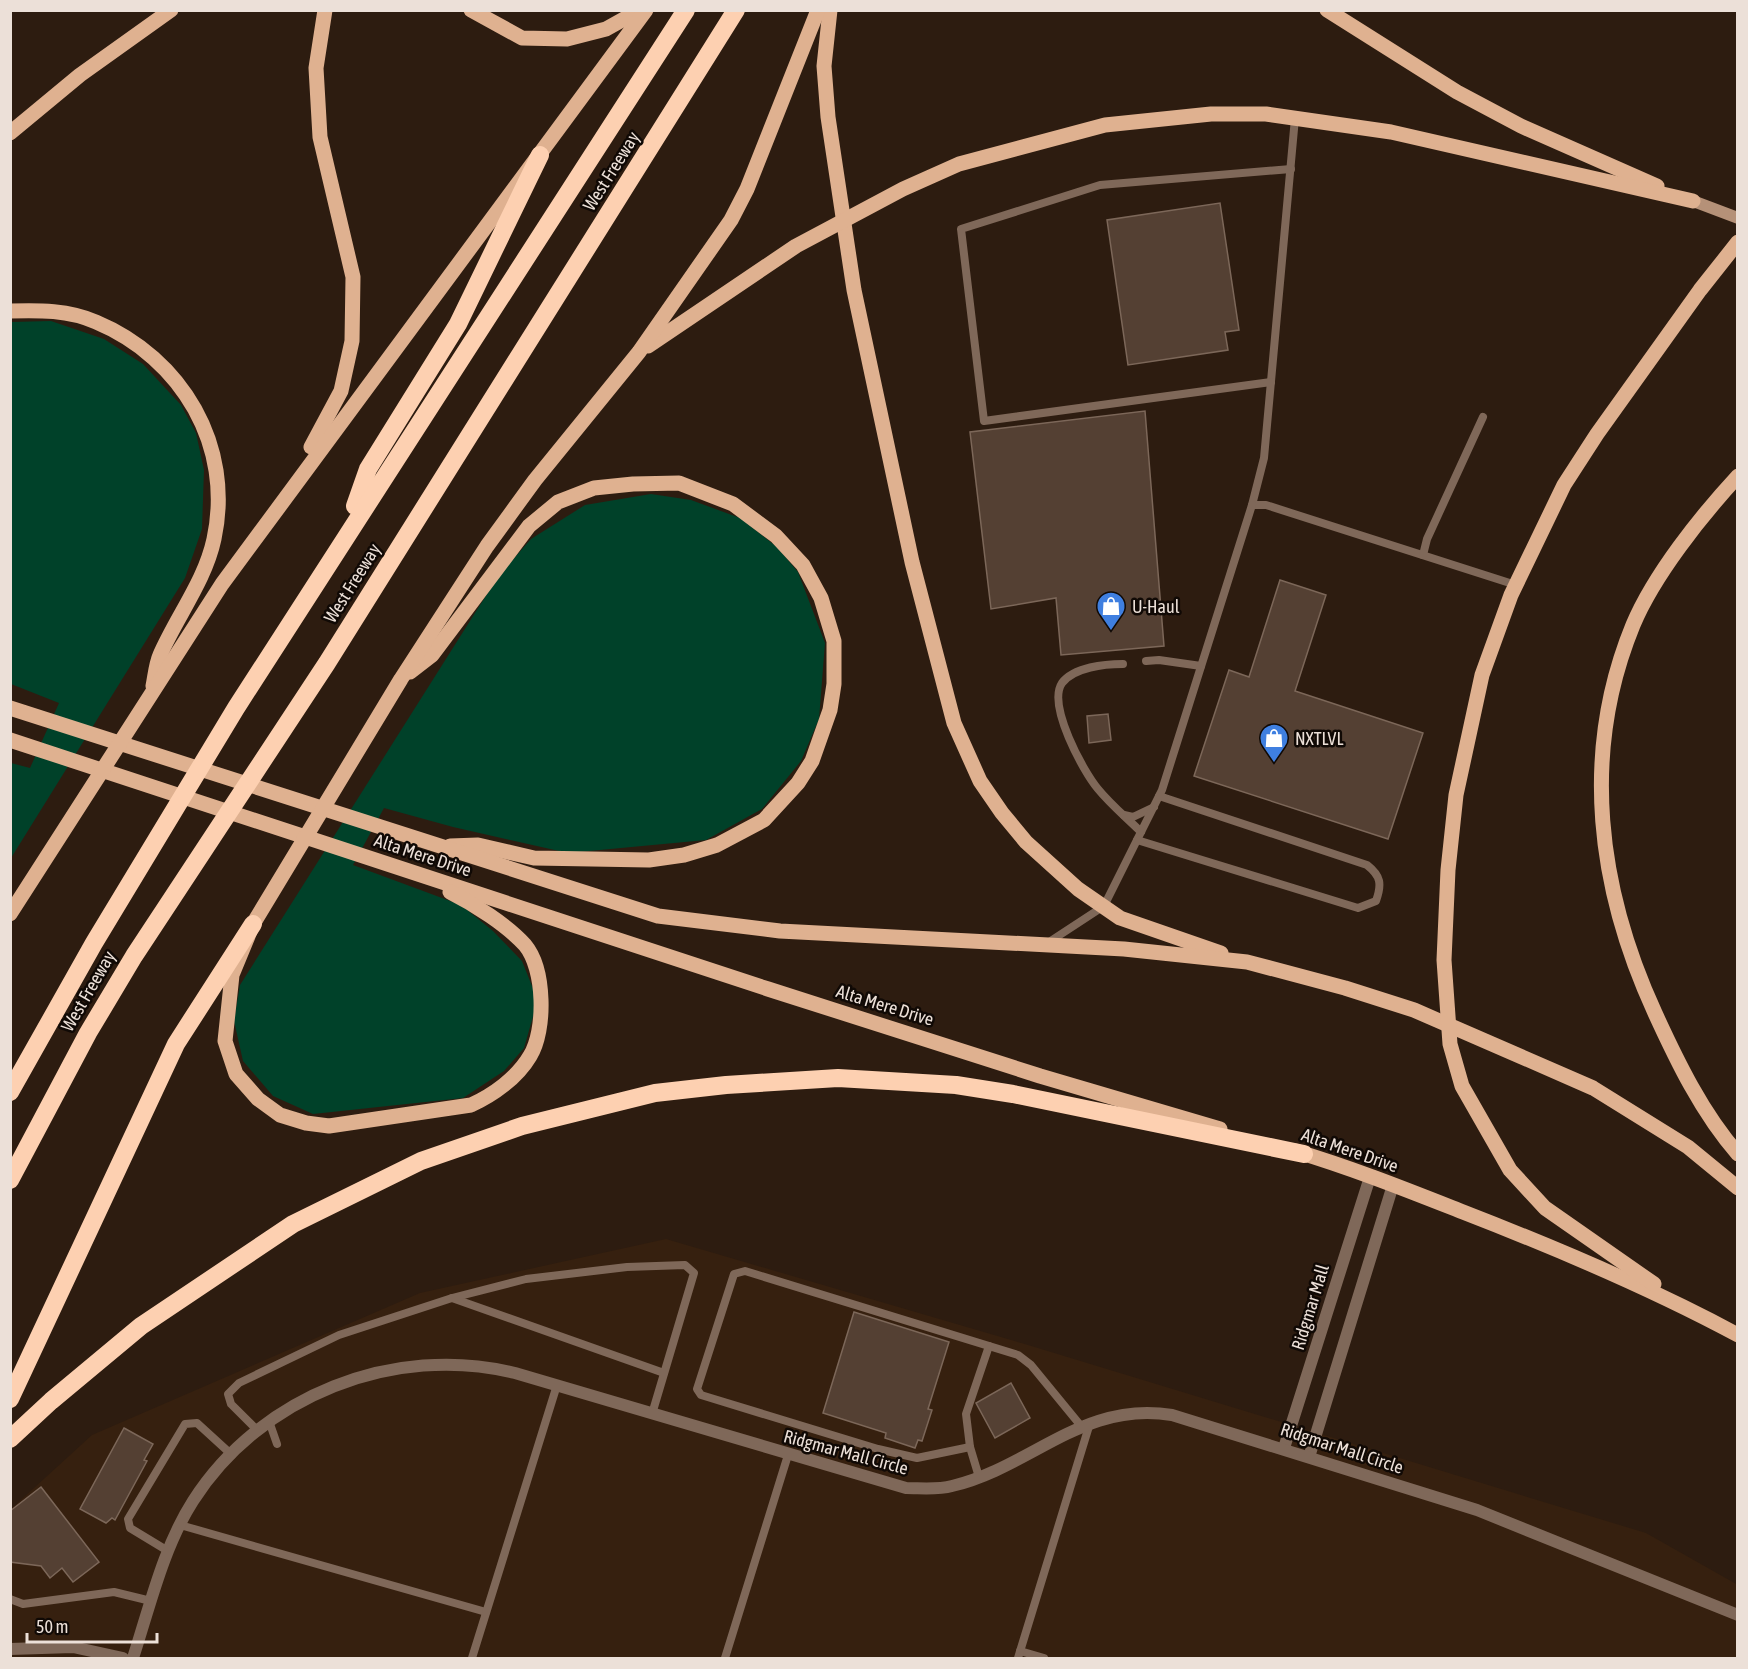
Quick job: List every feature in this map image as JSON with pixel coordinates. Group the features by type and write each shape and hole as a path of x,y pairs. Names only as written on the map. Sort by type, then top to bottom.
{"highway":[{"name":"West Freeway","path":"10,1092 94,943 236,708 346,534 686,10"},
{"name":"West Freeway","path":"10,1180 88,1034 134,956 327,663 736,10"},
{"path":"346,534 368,469 458,324 540,155"},
{"path":"10,1399 176,1044 253,924"},
{"path":"10,1439 51,1401 141,1326 312,1214 421,1161 522,1126 655,1093 726,1084 838,1078 956,1085 1013,1094 1304,1154"}],"main road":[{"path":"10,133 160,10"},
{"path":"132,35 171,10"},
{"path":"287,492 341,391 352,341 353,277 320,137 316,68 325,10"},
{"path":"471,10 522,38 567,39 606,29 640,10"},
{"path":"10,914 222,584 287,492 646,10"},
{"path":"407,870 473,904 526,946 540,981 542,1016 531,1055 492,1095 471,1105 329,1126 306,1124 280,1115 258,1098 236,1074 225,1041 232,975 253,924 401,679 500,527 576,428 639,352 731,220 747,189 818,10"},
{"path":"830,10 824,66 835,170 854,290 912,562 954,723 980,781 1020,834 1078,889 1120,918 1247,962"},
{"path":"1327,10 1457,92 1521,126 1737,218"},
{"path":"639,352 796,246 903,189 959,164 1105,125 1211,114 1266,114 1391,132 1693,201"},
{"path":"1684,1305 1545,1208 1510,1170 1462,1086 1450,1044 1444,960 1456,795 1482,675 1516,585 1564,485 1596,434 1737,242"},
{"path":"10,311 49,310 94,321 131,340 171,373 198,413 209,441 218,504 214,541 192,596 159,657 152,695"},
{"path":"1737,476 1672,557 1634,623 1615,681 1605,732 1600,790 1604,849 1633,965 1670,1046 1720,1133 1737,1154"},
{"path":"401,679 432,655 529,526 558,502 594,488 633,484 679,483 733,504 776,536 803,565 821,598 834,641 833,693 822,736 812,761 798,783 764,820 717,845 684,855 649,860 534,858 478,845 439,846"},
{"path":"10,700 50,720"},
{"name":"Alta Mere Drive","path":"10,708 658,916 780,931 1124,949 1247,962 1345,988 1414,1010 1593,1088 1656,1125 1688,1147 1737,1188"},
{"name":"Alta Mere Drive","path":"10,740 1040,1076 1304,1154 1393,1185 1544,1244 1684,1305 1737,1335"},
{"path":"10,747 37,749"},
{"path":"10,899 24,891"}],"street":[{"name":"Ridgmar Mall","path":"1284,1448 1370,1177"},
{"path":"1309,1457 1393,1185"},
{"name":"Ridgmar Mall Circle","path":"133,1659 168,1551 180,1525 209,1477 269,1421 334,1384 379,1372 416,1367 483,1367 557,1385 906,1488 951,1487 979,1477 1086,1424 1111,1416 1151,1411 1192,1420 1284,1448 1529,1529 1737,1615"},
{"path":"10,1649 73,1647 123,1659"}],"lane":[{"path":"1043,945 1104,906 1154,807 1252,505 1264,458 1295,118"},
{"path":"1271,382 984,421 961,229 1100,185 1290,169"},
{"path":"1423,555 1427,538 1483,417"},
{"path":"1252,505 1266,506 1516,585"},
{"path":"1146,661 1159,660 1201,666"},
{"path":"1123,664 1084,670 1061,684 1058,703 1073,746 1097,788 1139,836 1358,908 1376,901 1380,880 1367,865 1159,796"},
{"path":"1123,815 1132,818 1154,807"},
{"path":"258,1431 231,1404 228,1394 239,1383 339,1335 452,1298 526,1279 627,1267 685,1265 694,1273 652,1414"},
{"path":"970,1447 917,1458 701,1395 697,1389 734,1274 745,1271 1018,1355 1031,1365 1086,1424 1019,1655 1044,1659"},
{"path":"452,1298 664,1373"},
{"path":"979,1477 970,1447 966,1414 989,1346"},
{"path":"472,1659 557,1385"},
{"path":"269,1421 277,1444"},
{"path":"168,1551 130,1528 128,1519 186,1424 197,1424 232,1455"},
{"path":"725,1659 788,1455"},
{"path":"180,1525 486,1612"},
{"path":"10,1599 23,1604 114,1592 151,1600"}],"shaded area":[{"path":"666,1239 1028,1345 1646,1533 1738,1585 1737,1658 11,1658 11,1509 92,1435 420,1293"}],"green space":[{"path":"51,321 104,339 143,364 181,405 196,433 204,470 202,529 185,578 11,858 11,763 30,768 59,703 11,684 11,322"},
{"path":"651,494 691,500 740,518 777,547 798,572 825,643 819,719 801,761 762,809 706,840 568,853 453,827 384,808 353,865 461,905 493,931 522,961 534,991 534,1013 524,1048 504,1071 463,1098 313,1114 273,1096 243,1061 234,1021 240,985 499,575 531,539 585,505"}],"building":[{"path":"1220,203 1239,330 1225,332 1228,350 1128,365 1107,220"},
{"path":"1145,411 1164,646 1061,655 1056,598 991,609 970,432"},
{"path":"1280,580 1326,595 1295,691 1423,733 1388,839 1194,776 1229,670 1249,677"},
{"path":"1108,714 1111,740 1089,743 1087,716"},
{"path":"854,1312 949,1342 928,1409 932,1410 922,1441 918,1440 915,1448 885,1438 886,1433 823,1413"},
{"path":"1011,1383 1030,1418 995,1438 976,1403"},
{"path":"124,1428 153,1444 144,1460 147,1461 115,1520 112,1518 106,1523 80,1509"},
{"path":"41,1487 99,1562 73,1582 62,1568 50,1578 41,1566 10,1562 10,1511"}],"place":[{"name":"U-Haul","path":"1111,632"},
{"name":"NXTLVL","path":"1274,764"}]}
